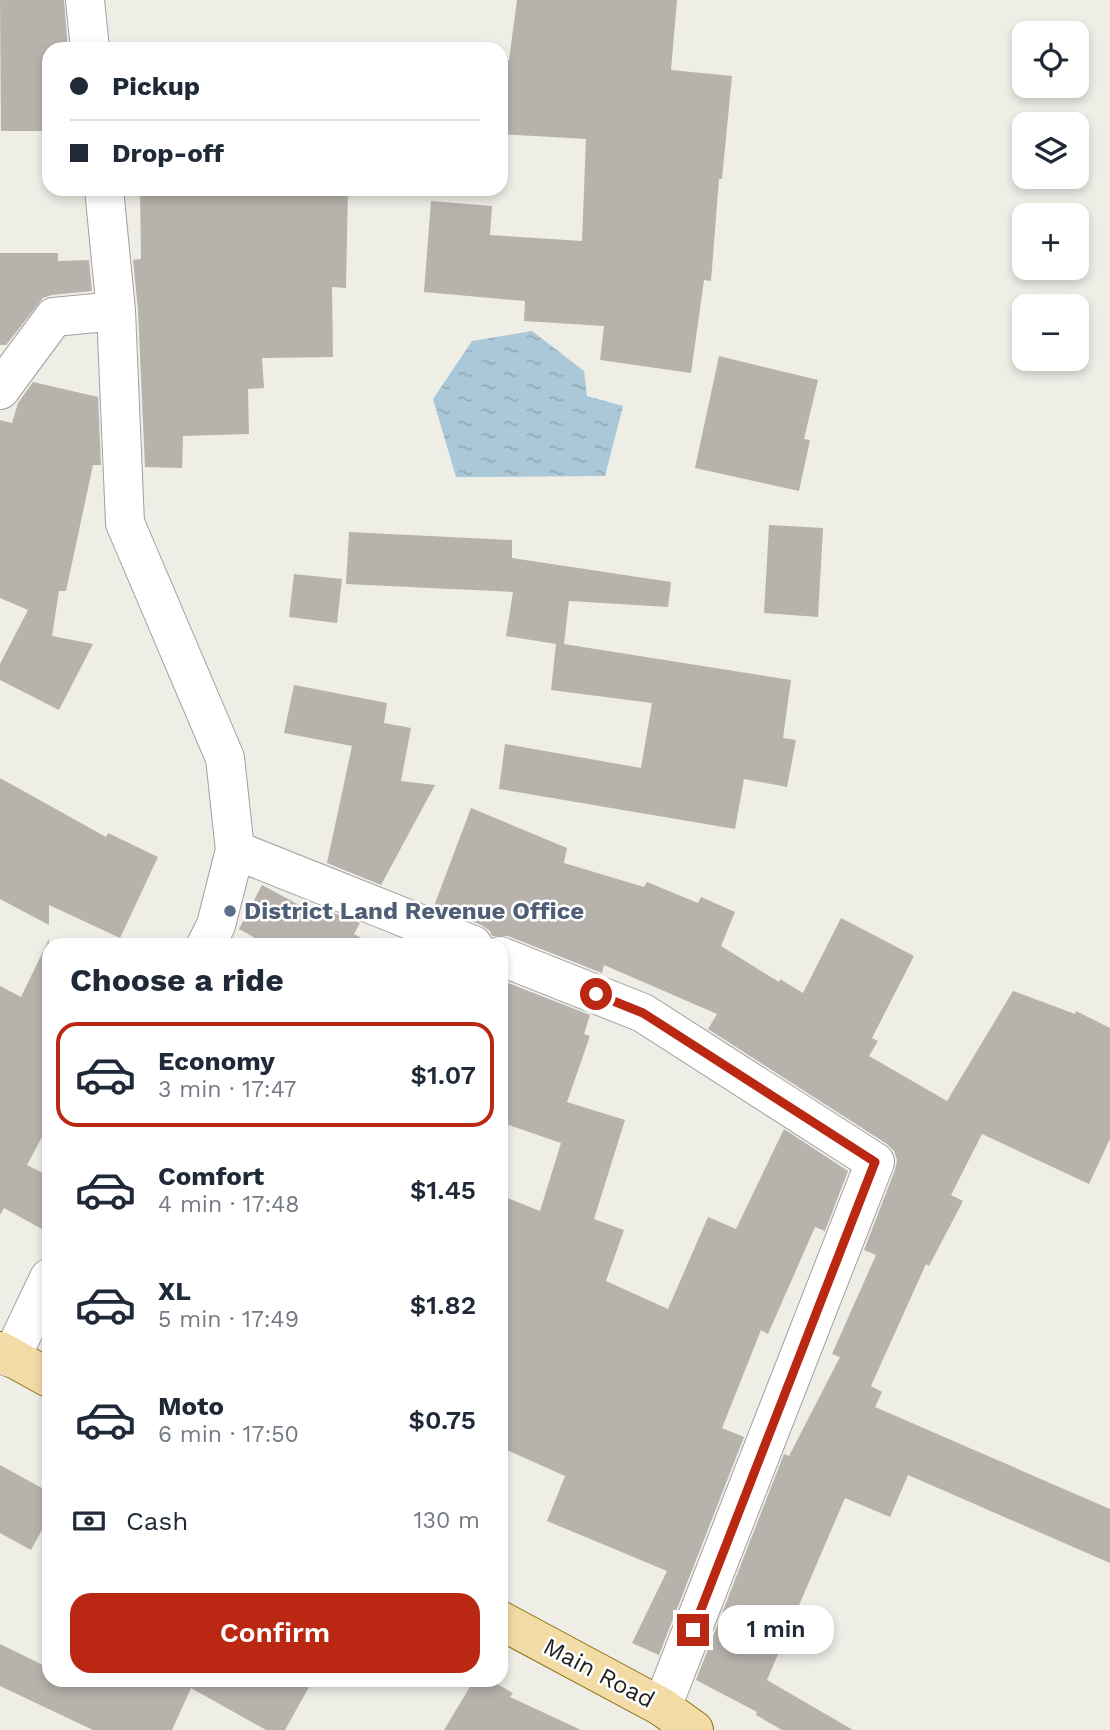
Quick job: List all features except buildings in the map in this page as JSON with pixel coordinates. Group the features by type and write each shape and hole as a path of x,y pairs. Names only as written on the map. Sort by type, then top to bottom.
{"main road":[{"path":"6,1354 42,1374"},
{"name":"Main Road","path":"508,1624 662,1707 694,1730"}],"street":[{"path":"85,0 89,42"},
{"path":"105,196 116,311 125,523 225,758 235,850 216,925 210,938"},
{"path":"0,390 54,317 116,311"},
{"path":"235,850 455,938"},
{"path":"508,959 643,1013 875,1162 662,1707"},
{"path":"6,1354 42,1290"}],"water":[{"path":"532,331 584,371 587,396 623,406 605,476 456,477 433,399 472,341"}],"place":[{"name":"District Land Revenue Office","path":"230,911"}],"route":[{"path":"596,994 643,1013 875,1162 693,1630"}]}
